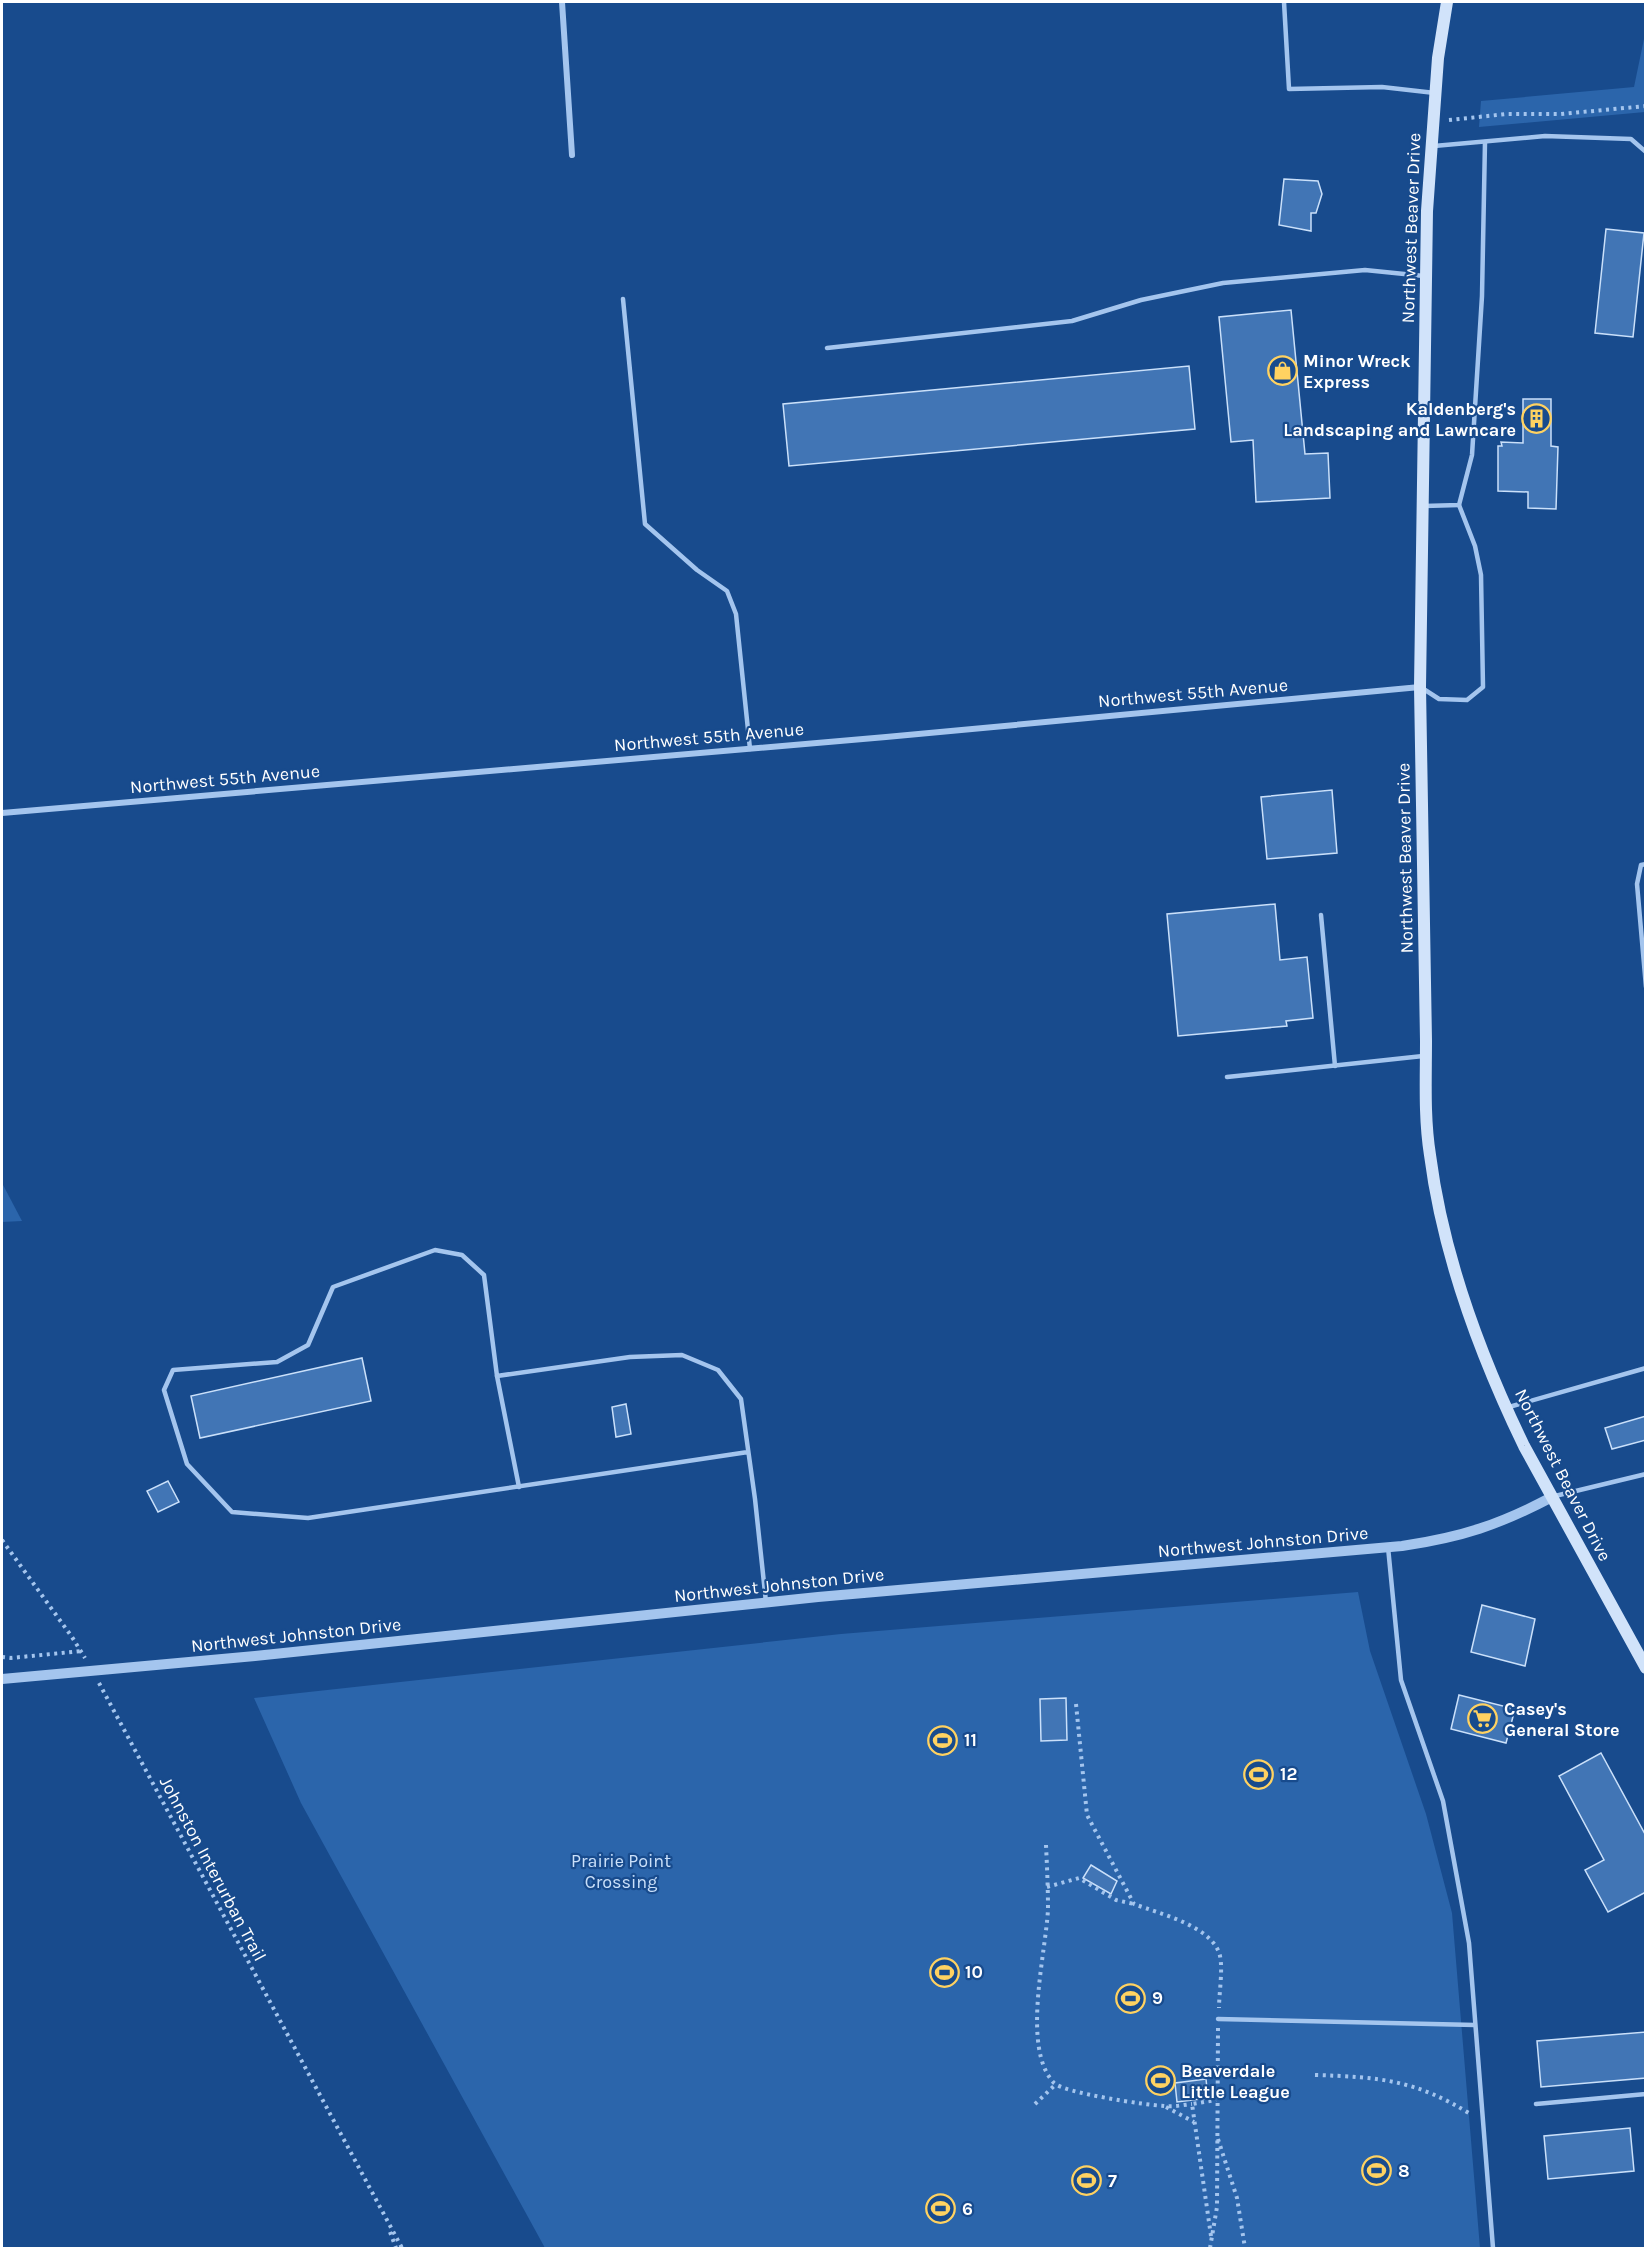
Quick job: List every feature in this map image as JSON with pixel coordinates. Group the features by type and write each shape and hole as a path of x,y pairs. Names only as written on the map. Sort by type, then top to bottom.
{"main road":[{"name":"Northwest Beaver Drive","path":"1447,2 1435,93 1431,146 1426,276 1419,687 1425,1098 1429,1154 1440,1214 1467,1310 1506,1408 1646,1668"}],"street":[{"path":"562,2 572,155"},
{"name":"Northwest 55th Avenue","path":"2,813 750,749 1419,687"},
{"name":"Northwest Johnston Drive","path":"2,1679 766,1602 1388,1547 1443,1540 1480,1530 1515,1516 1552,1497"}],"lane":[{"path":"1284,2 1289,89 1382,87 1435,93"},
{"path":"1431,146 1545,136 1631,139 1646,152"},
{"path":"1419,687 1439,699 1467,700 1483,687 1480,575 1475,546 1459,505 1472,455 1482,296 1485,142"},
{"path":"827,348 1072,321 1141,300 1223,284 1365,270 1426,276"},
{"path":"623,299 645,524 697,570 728,591 736,614 750,749"},
{"path":"1423,506 1459,505"},
{"path":"1646,864 1641,865 1637,884 1646,987"},
{"path":"1321,915 1335,1066"},
{"path":"1227,1077 1426,1056"},
{"path":"519,1487 498,1376 484,1275 462,1255 435,1250 333,1287 308,1345 277,1362 172,1370 164,1390 187,1464 232,1512 308,1518 519,1487 748,1452"},
{"path":"498,1376 630,1357 682,1355 718,1370 741,1399 766,1602"},
{"path":"1506,1408 1646,1368"},
{"path":"1552,1497 1646,1474"},
{"path":"1388,1547 1401,1680 1443,1801 1469,1943 1493,2248"},
{"path":"1218,2019 1475,2025"},
{"path":"1536,2104 1646,2094"}],"path":[{"path":"1433,121 1507,114 1562,114 1646,106"},
{"name":"Johnston Interurban Trail","path":"2,1540 81,1651 386,2220"},
{"path":"2,1657 81,1651"},
{"path":"1076,1704 1087,1815 1134,1904"},
{"path":"1046,1845 1048,1910 1039,1975 1038,2036 1040,2059 1045,2071 1055,2085 1073,2092 1165,2106 1216,2100"},
{"path":"1047,1887 1079,1878 1116,1900 1134,1904 1198,1929 1214,1942 1220,1957 1216,2100 1217,2207 1211,2240"},
{"path":"1315,2075 1376,2078 1403,2083 1435,2094 1483,2122"},
{"path":"1035,2104 1055,2085"},
{"path":"1192,2104 1211,2248"},
{"path":"1165,2106 1194,2122"},
{"path":"1216,2134 1237,2198 1245,2248"},
{"path":"386,2220 396,2248"},
{"path":"386,2220 402,2248"}],"green space":[{"path":"1645,34 1645,112 1479,127 1481,101 1634,87"},
{"path":"2,1183 22,1221 2,1222"},
{"name":"Prairie Point Crossing","path":"1358,1592 1370,1651 1426,1814 1452,1913 1480,2248 545,2248 301,1803 254,1698 841,1634"}],"building":[{"path":"1284,179 1318,181 1322,194 1316,213 1311,213 1311,231 1279,225"},
{"path":"1606,229 1644,233 1633,337 1595,333"},
{"path":"1291,310 1305,454 1328,453 1330,498 1256,502 1253,440 1231,442 1219,317"},
{"path":"1189,366 1195,429 789,466 783,404"},
{"path":"1523,399 1551,399 1551,446 1558,447 1556,509 1528,508 1528,492 1498,491 1498,446 1502,446 1501,442 1523,443"},
{"path":"1332,790 1337,853 1267,859 1261,797"},
{"path":"1275,904 1280,960 1307,957 1313,1018 1286,1021 1287,1026 1178,1036 1167,914"},
{"path":"362,1358 371,1401 200,1438 191,1396"},
{"path":"626,1404 631,1434 616,1437 612,1407"},
{"path":"1646,1416 1646,1440 1612,1449 1605,1428"},
{"path":"168,1481 179,1502 158,1512 147,1491"},
{"name":"Casey's General Store","path":"1482,1605 1535,1619 1525,1666 1471,1652"},
{"name":"Casey's General Store","path":"1459,1695 1515,1709 1506,1743 1451,1729"},
{"path":"1066,1698 1067,1740 1041,1741 1040,1699"},
{"path":"1601,1753 1646,1836 1646,1892 1608,1912 1585,1870 1604,1860 1559,1776"},
{"path":"1091,1865 1117,1881 1111,1894 1083,1878"},
{"path":"1646,2032 1646,2078 1541,2087 1537,2041"},
{"path":"1206,2079 1208,2098 1177,2102 1175,2083"},
{"path":"1630,2128 1634,2171 1548,2179 1544,2136"}],"place":[{"name":"Minor Wreck Express","path":"1282,371"},
{"name":"Kaldenberg's Landscaping and Lawncare","path":"1537,419"},
{"name":"Casey's General Store","path":"1483,1719"},
{"name":"11","path":"943,1740"},
{"name":"12","path":"1259,1774"},
{"name":"10","path":"944,1972"},
{"name":"9","path":"1131,1998"},
{"name":"Beaverdale Little League","path":"1160,2081"},
{"name":"8","path":"1377,2171"},
{"name":"7","path":"1087,2181"},
{"name":"6","path":"941,2209"}]}
